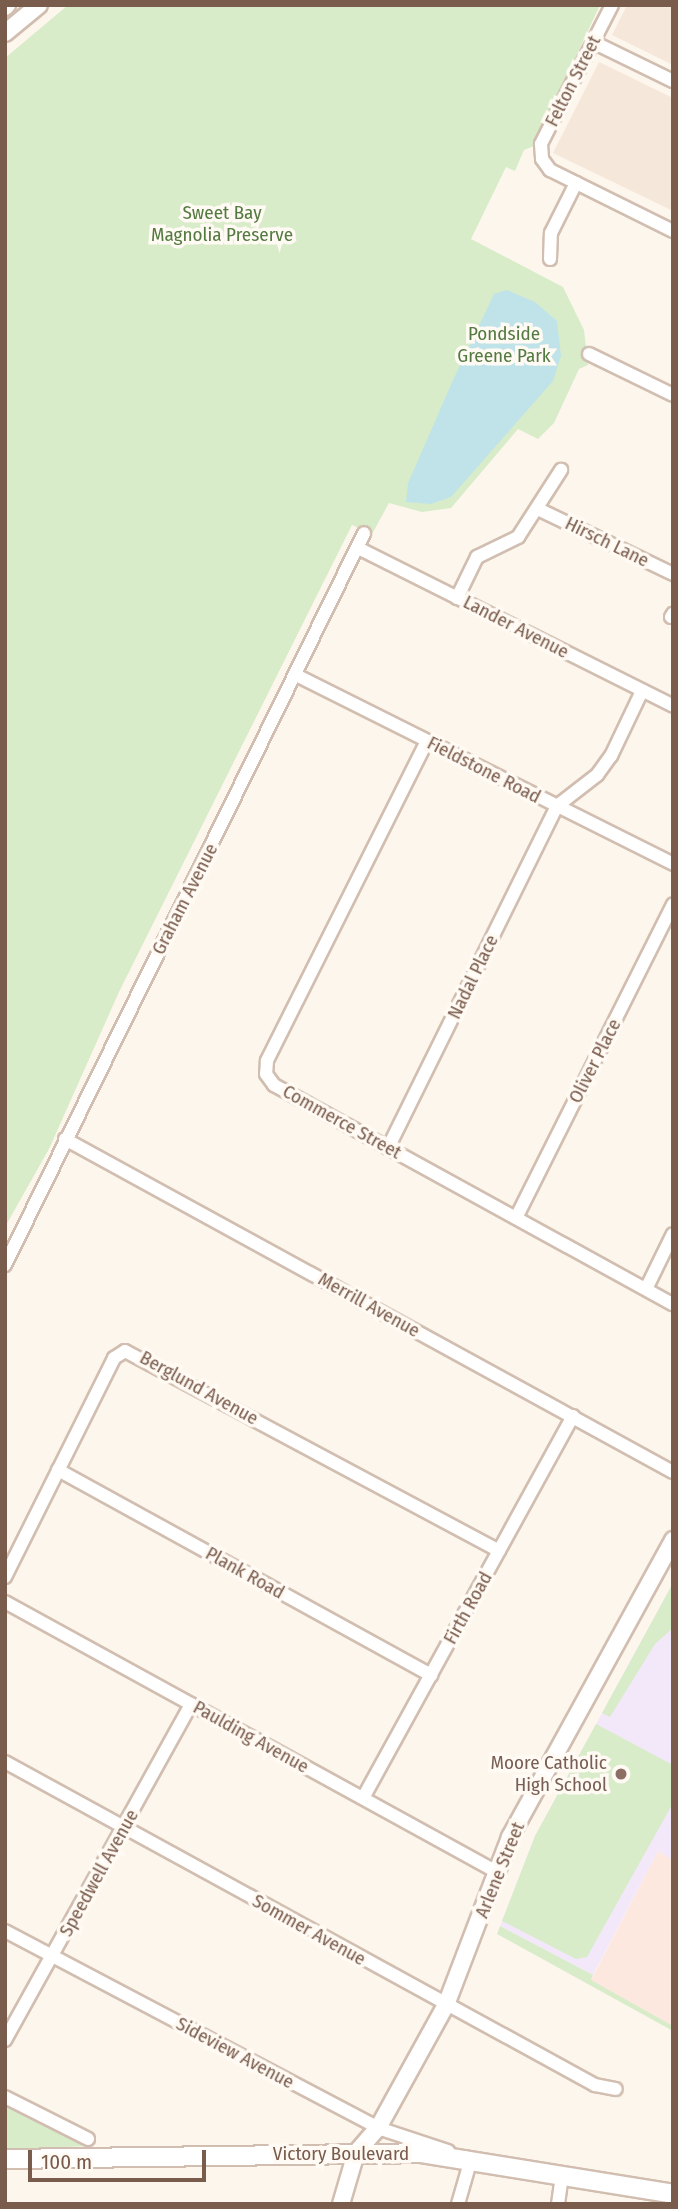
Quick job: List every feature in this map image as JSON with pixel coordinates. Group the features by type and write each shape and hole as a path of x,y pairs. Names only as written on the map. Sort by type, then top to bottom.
{"main road":[{"name":"Victory Boulevard","path":"5,2159 356,2153 471,2159 673,2194"}],"street":[{"path":"5,33 38,5"},
{"name":"Felton Street","path":"576,183 550,170 542,159 541,144 612,5"},
{"path":"593,42 673,81"},
{"path":"550,259 551,233 576,183 673,231"},
{"path":"589,354 673,395"},
{"name":"Hirsch Lane","path":"457,598 477,557 512,543 540,510 561,470"},
{"name":"Hirsch Lane","path":"540,510 673,573"},
{"name":"Graham Avenue","path":"5,1265 359,549 364,533"},
{"name":"Lander Avenue","path":"359,549 673,706"},
{"name":"Fieldstone Road","path":"296,675 673,864"},
{"path":"557,806 597,775 611,756 642,691"},
{"name":"Commerce Street","path":"427,741 265,1068 274,1085 673,1304"},
{"name":"Nadal Place","path":"388,1148 557,806"},
{"name":"Oliver Place","path":"516,1218 673,904"},
{"name":"Merrill Avenue","path":"65,1139 673,1472"},
{"path":"646,1289 673,1234"},
{"name":"Berglund Avenue","path":"5,1577 114,1358 133,1352 499,1552"},
{"name":"Firth Road","path":"363,1798 573,1416"},
{"name":"Plank Road","path":"58,1470 431,1675"},
{"name":"Arlene Street","path":"341,2204 356,2153 378,2129 446,2005 497,1872 530,1799 673,1540"},
{"name":"Paulding Avenue","path":"5,1602 497,1872"},
{"name":"Speedwell Avenue","path":"5,2040 125,1828 191,1704"},
{"name":"Sommer Avenue","path":"5,1762 594,2085 617,2089"},
{"name":"Sideview Avenue","path":"5,1931 378,2129 471,2159"},
{"path":"5,2097 88,2139"},
{"path":"458,2204 471,2159"},
{"path":"558,2204 562,2176"}],"shaded area":[{"path":"627,5 673,5 673,65 612,35"},
{"path":"599,62 673,98 673,211 553,153"},
{"name":"Moore Catholic High School","path":"673,1583 673,1860 658,1851 593,1975 500,1926 535,1836"},
{"path":"658,1851 673,1860 673,2031 590,1982"}],"green space":[{"name":"Sweet Bay Magnolia Preserve","path":"68,5 600,5 534,146 524,150 515,171 506,167 471,239 563,287 584,330 588,365 579,369 554,423 538,439 518,429 451,508 422,512 389,503 372,534 352,525 119,992 49,1149 5,1227 5,58"},
{"path":"673,1583 673,1628 655,1644 610,1717 602,1713"},
{"name":"Moore Catholic High School","path":"596,1724 673,1765 673,1803 587,1957 576,1959 502,1921 535,1836"},
{"path":"500,1926 593,1975 591,1980 673,2026 673,2031 497,1934"},
{"path":"5,2101 88,2146 5,2150"}],"water":[{"path":"507,290 535,302 557,321 561,356 553,381 451,497 431,504 406,502 408,483 453,380 494,294"}],"place":[{"name":"Moore Catholic High School","path":"621,1774"}],"park label":[{"name":"Pondside Greene Park","path":"504,345"}]}
